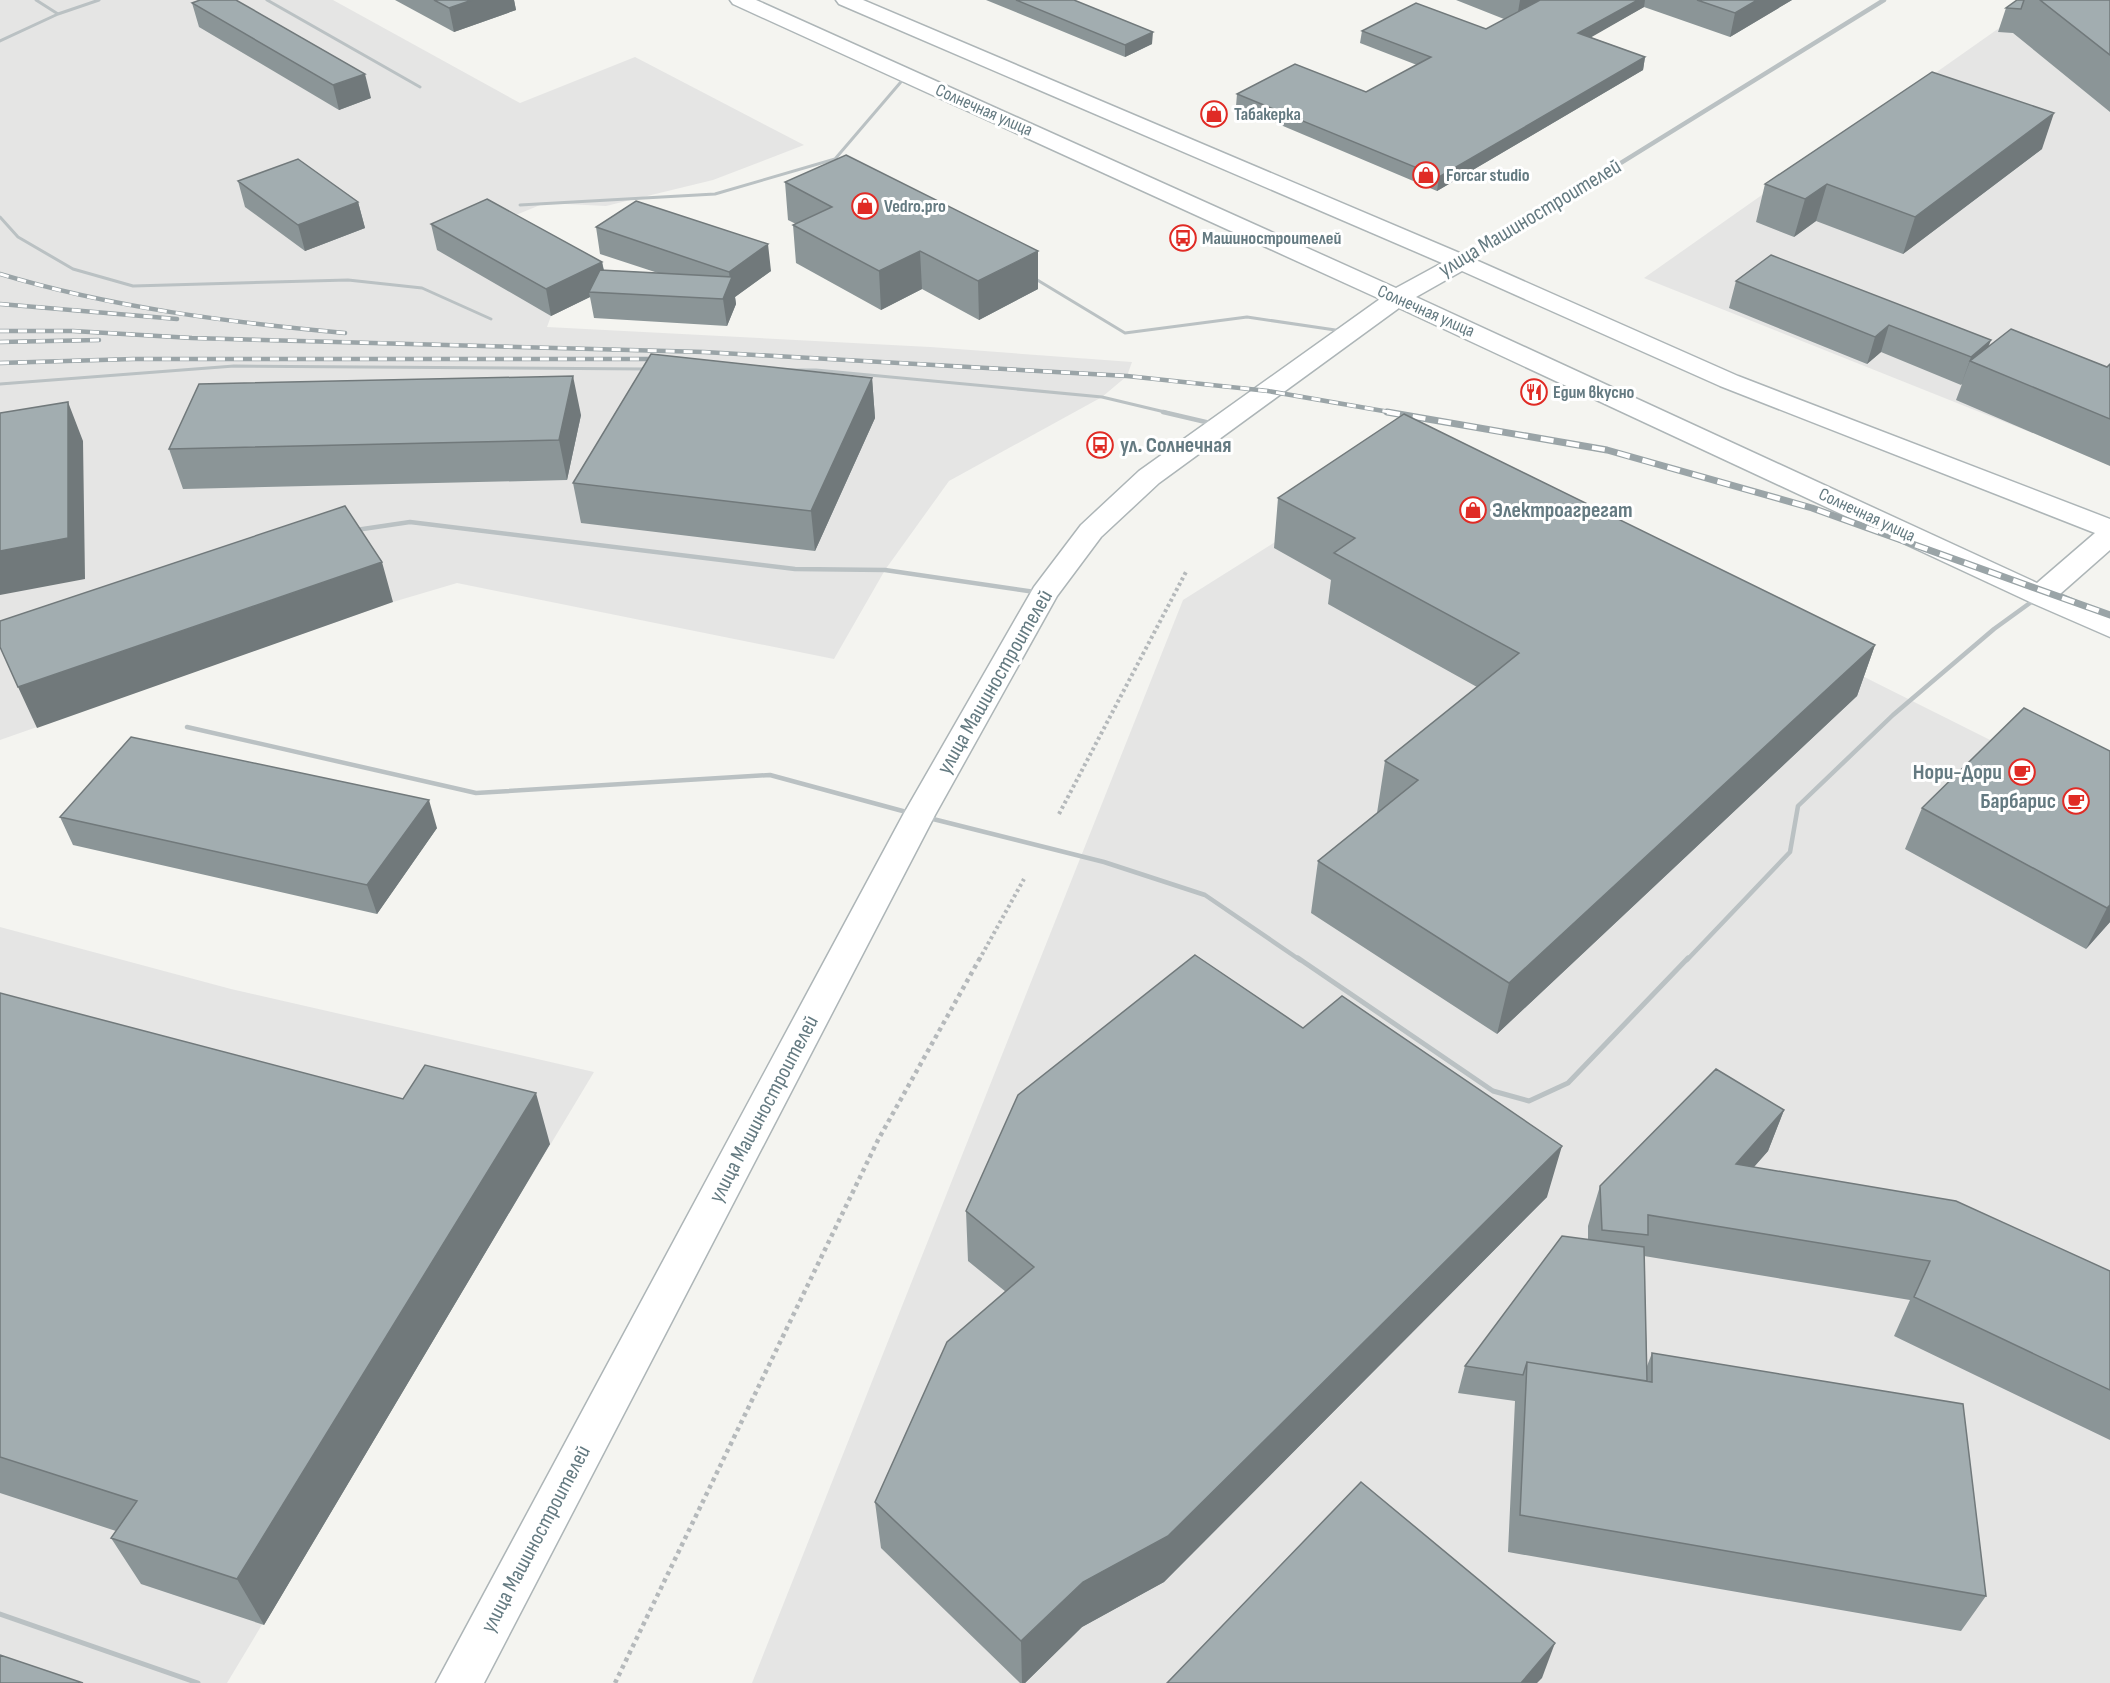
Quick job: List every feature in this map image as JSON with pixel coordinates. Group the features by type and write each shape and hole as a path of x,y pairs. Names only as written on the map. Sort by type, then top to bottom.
{"main road":[{"name":"Солнечная улица","path":"740,0 1397,298 2110,628"},
{"path":"846,0 1461,262 1729,381 2110,529"},
{"name":"улица Машиностроителей","path":"459,1683 919,815 1044,593 1091,531 1149,477 1397,298 1461,262"},
{"path":"2040,596 2110,535"}],"street":[{"name":"улица Машиностроителей","path":"1461,262 1884,0"}],"lane":[{"path":"36,0 58,14"},
{"path":"0,41 58,14 99,0"},
{"path":"267,0 420,87"},
{"path":"520,205 715,194 835,159 907,76"},
{"path":"835,159 845,165"},
{"path":"0,217 18,237 73,269 133,286 348,280 422,288 491,319"},
{"path":"1025,273 1125,333 1246,317 1350,332"},
{"path":"0,384 234,366 650,369"},
{"path":"781,370 816,370 1102,397 1219,426"},
{"path":"347,532 410,522 795,569 885,570 1044,593"},
{"path":"187,727 476,793 770,775 1043,845 1205,895 1493,1091 1529,1101 1568,1083 1790,852 1798,806 1893,715 1995,629 2040,596"},
{"path":"0,1614 198,1683"}],"path":[{"path":"615,1683 878,1140 1043,845 1187,570"}],"shaded area":[{"path":"0,0 333,0 520,103 635,57 804,145 713,180 606,206 545,203 492,225 551,316 547,327 930,347 1132,362 1127,376 1102,397 949,481 885,570 834,659 457,583 393,602 0,740"},
{"path":"2039,0 2110,0 2110,464 1644,278"},
{"path":"1417,453 2110,800 2110,1683 752,1683 1183,600"},
{"path":"0,927 231,989 594,1072 227,1683 0,1683"}],"building":[{"path":"200,0 236,0 365,74 333,85 192,3"},
{"path":"434,0 472,0 449,8"},
{"path":"1016,0 1074,0 1153,32 1125,45"},
{"path":"1540,0 1638,0 1578,33 1645,57 1439,177 1237,94 1295,64 1366,92 1431,57 1362,31 1416,3 1486,29"},
{"path":"1697,0 1757,0 1735,13"},
{"path":"2017,0 2024,0 2021,9 2006,8"},
{"path":"2040,0 2110,0 2110,55"},
{"path":"1932,72 2054,113 1915,217 1827,184 1805,199 1765,184"},
{"path":"846,155 1038,251 978,281 920,251 879,271 793,225 832,207 785,182"},
{"path":"298,159 358,202 298,225 238,181"},
{"path":"487,199 602,262 546,289 431,224"},
{"path":"636,201 768,244 729,272 596,227"},
{"path":"1771,255 1991,340 1971,357 1889,325 1875,337 1736,281"},
{"path":"600,270 732,277 723,299 589,292"},
{"path":"2011,329 2107,367 2110,364 2110,419 1970,361"},
{"path":"651,354 872,378 811,511 573,483"},
{"path":"573,376 559,440 169,449 199,384"},
{"path":"68,402 68,538 0,551 0,413"},
{"path":"1404,414 1875,645 1509,983 1318,861 1418,780 1385,761 1519,653 1334,553 1355,538 1278,498"},
{"path":"345,506 382,562 18,687 0,647 0,621"},
{"path":"2024,708 2110,751 2110,905 2107,908 1922,808"},
{"path":"131,737 429,800 367,885 60,817"},
{"path":"1195,955 1303,1028 1342,996 1562,1146 1168,1536 1083,1582 1021,1641 875,1502 947,1342 1034,1267 966,1211 1018,1095"},
{"path":"0,993 403,1099 425,1065 536,1093 237,1579 111,1538 137,1501 0,1457"},
{"path":"1716,1069 1784,1110 1736,1164 1956,1201 2110,1271 2110,1390 1914,1297 1930,1261 1648,1215 1648,1235 1602,1230 1600,1186"},
{"path":"1562,1236 1644,1247 1647,1381 1527,1362 1523,1375 1465,1366"},
{"path":"1652,1353 1963,1404 1986,1596 1520,1515 1527,1362 1652,1382"},
{"path":"1361,1482 1555,1643 1521,1683 1167,1683"},
{"path":"0,1655 83,1683 0,1683"}],"railway":[{"path":"0,274 128,305 258,324 345,333"},
{"path":"0,304 177,319"},
{"path":"0,331 73,331 192,338 704,352 1127,376 1268,391 1395,413"},
{"path":"0,342 99,340"},
{"path":"0,363 133,359 653,359"},
{"path":"1387,412 1607,450 1812,508 2110,615"}],"place":[{"name":"Табакерка","path":"1214,114"},
{"name":"Forcar studio","path":"1426,175"},
{"name":"Vedro.pro","path":"865,206"},
{"name":"Машиностроителей","path":"1183,238"},
{"name":"Едим вкусно","path":"1534,392"},
{"name":"ул. Солнечная","path":"1100,445"},
{"name":"Электроагрегат","path":"1473,510"},
{"name":"Нори-Дори","path":"2022,772"},
{"name":"Барбарис","path":"2076,801"}]}
